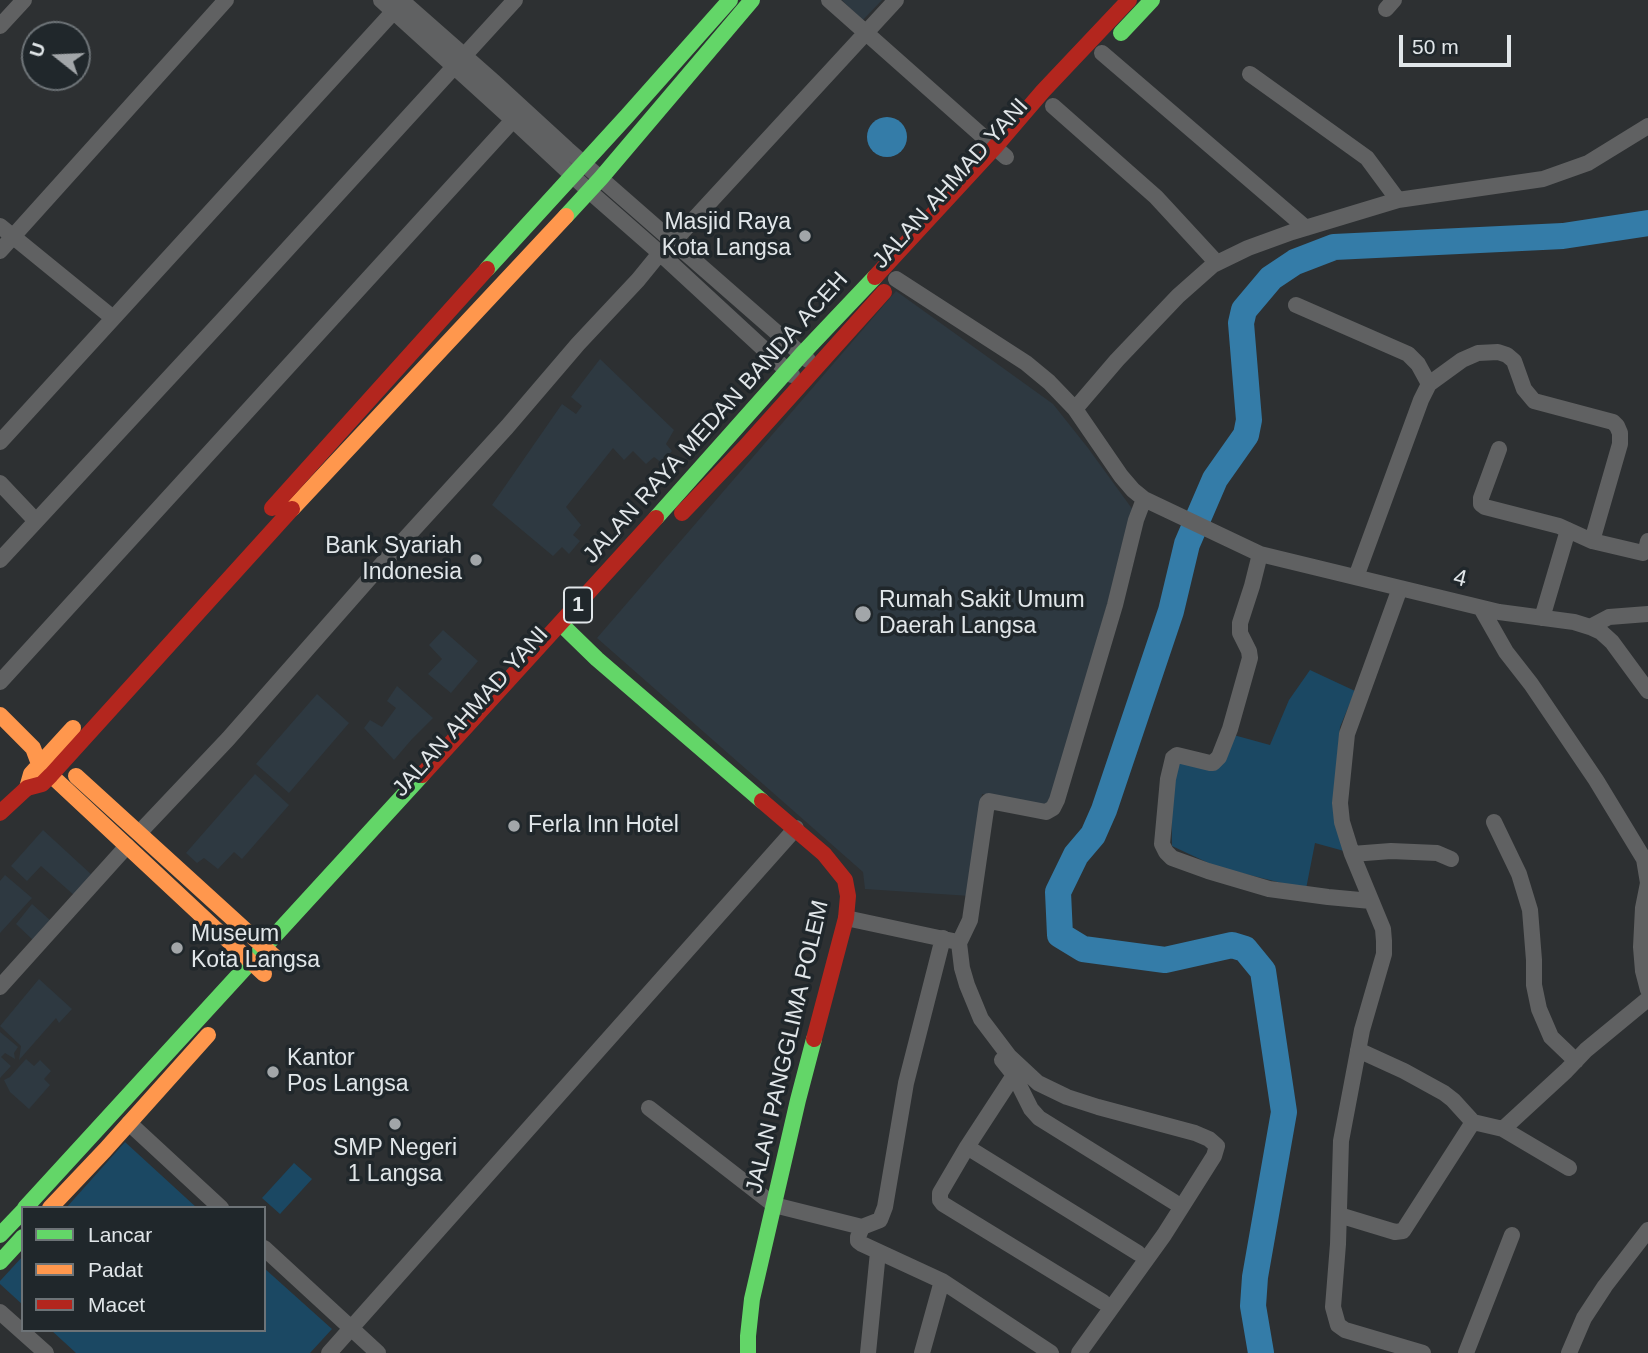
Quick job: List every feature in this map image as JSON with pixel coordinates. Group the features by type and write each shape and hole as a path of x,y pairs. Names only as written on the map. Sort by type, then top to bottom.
{"main road":[{"path":"253,529 309,478 497,258 730,0"},
{"path":"0,813 27,788 30,774 47,761 309,478 589,191 752,0"},
{"name":"JALAN RAYA MEDAN BANDA ACEH","path":"27,1206 251,963 276,953 569,632 802,354 1005,150 1043,91 1129,0"},
{"path":"1098,57 1152,0"},
{"path":"684,52 698,64"},
{"name":"JALAN AHMAD YANI","path":"953,215 1005,150"},
{"name":"JALAN AHMAD YANI","path":"671,524 817,368 900,274"},
{"name":"JALAN PANGGLIMA POLEM","path":"569,632 824,853 845,880 848,896 846,918 798,1100 752,1298 748,1353"},
{"path":"47,761 149,643"},
{"path":"0,715 127,846 264,974"},
{"path":"47,761 139,833 276,953"},
{"name":"1","path":"251,988 264,974 276,953"},
{"path":"52,1206 218,1024"},
{"name":"JALAN RAYA MEDAN BANDA ACEH","path":"0,1235 21,1212"},
{"path":"0,1262 21,1239"}],"street":[{"path":"0,26 24,0"},
{"path":"0,251 6,231 226,0"},
{"path":"381,0 397,6 579,170 589,191 802,384"},
{"path":"0,560 515,0"},
{"path":"829,0 1005,150"},
{"path":"673,242 896,0"},
{"path":"0,442 397,6"},
{"path":"1098,57 1306,228"},
{"path":"459,62 513,120 579,170 601,178 817,368"},
{"path":"1250,74 1367,158 1398,201"},
{"path":"1053,106 1156,197 1217,263"},
{"path":"0,682 513,120"},
{"path":"1075,409 1116,360 1178,296 1217,263 1248,248 1306,228 1398,201 1543,179 1588,163 1648,127"},
{"path":"6,231 113,318"},
{"path":"139,833 228,739 660,253"},
{"name":"4","path":"900,274 1049,382 1075,409 1121,476 1144,499 1260,554 1480,608 1574,622 1590,627 1612,642 1648,691"},
{"path":"1296,305 1408,354 1418,364 1429,384"},
{"path":"1356,577 1420,400 1429,384 1462,360 1478,353 1498,352 1514,361 1524,389 1534,401 1613,422 1617,426 1620,444 1592,541"},
{"path":"1499,449 1481,499 1481,504 1485,507 1559,526 1592,541 1643,553 1648,541"},
{"path":"0,483 35,520"},
{"path":"649,1108 774,1205 862,1227 880,1220 885,1207 906,1083 950,940 970,920 987,803 989,801 1046,812 1054,808 1144,499"},
{"path":"1542,618 1568,530"},
{"path":"1260,554 1240,623 1240,634 1250,658 1230,729 1219,757 1213,763 1177,755 1173,758 1168,779 1163,844 1172,858 1269,889 1371,901"},
{"path":"1400,588 1347,734 1340,803 1342,822 1352,854 1383,929 1384,954 1362,1031 1341,1141 1334,1307 1338,1325 1345,1330 1423,1353"},
{"path":"1480,608 1506,652 1596,780 1644,859 1648,883 1643,908 1641,947 1648,990"},
{"path":"1590,627 1609,617 1648,614"},
{"path":"1494,822 1519,874 1530,910 1534,985 1539,1009 1551,1037 1576,1060"},
{"path":"329,1353 796,828"},
{"path":"0,987 127,846"},
{"path":"1352,854 1391,851 1437,853 1451,859"},
{"path":"846,918 950,940"},
{"path":"950,940 965,1003 975,1026 1014,1075 1031,1109 1040,1118 1174,1202"},
{"path":"950,940 981,1019 1009,1056 1038,1083 1066,1097 1195,1133 1209,1139 1216,1146 1214,1156 1164,1235 1079,1353"},
{"path":"1503,1129 1576,1060 1648,999"},
{"path":"1359,1050 1444,1093 1473,1122 1503,1129 1569,1168"},
{"path":"1014,1075 967,1147 939,1197 943,1203 1103,1303"},
{"path":"1339,1215 1395,1233 1403,1231 1473,1122"},
{"path":"129,1123 219,1206"},
{"path":"1068,1353 1174,1202 1204,1154 1209,1139"},
{"path":"967,1147 1138,1253"},
{"path":"862,1227 858,1237 862,1244 942,1280 1051,1353"},
{"path":"1569,1353 1584,1318 1648,1230"},
{"path":"1466,1353 1512,1235"},
{"path":"266,1250 378,1353"},
{"path":"868,1353 878,1252"},
{"path":"922,1353 942,1280"},
{"path":"0,1312 21,1331"},
{"path":"22,1332 46,1353"}],"shaded area":[{"path":"842,0 882,0 862,21"},
{"path":"887,117 901,123 907,137 901,151 887,157 873,151 867,137 873,123"},
{"name":"Rumah Sakit Umum Daerah Langsa","path":"896,291 1053,404 1133,510 1056,792 1043,807 982,794 970,896 865,889 863,872 597,638"},
{"path":"600,359 674,430 666,444 672,451 662,463 654,457 646,464 633,451 624,460 613,448 566,507 581,525 573,535 580,541 569,554 562,547 553,556 492,505 562,404 576,414 582,406 571,397"},
{"path":"443,630 478,661 451,693 428,674 442,659 429,645"},
{"path":"1310,670 1355,691 1340,727 1333,811 1344,851 1315,843 1306,889 1217,867 1172,846 1171,786 1177,757 1214,768 1230,734 1270,745 1289,700"},
{"path":"397,686 433,718 394,760 364,728 370,720 382,727 396,708 387,701"},
{"path":"317,694 349,723 289,793 256,764"},
{"path":"255,774 289,805 242,859 234,852 218,869 204,858 197,863 186,853"},
{"path":"43,830 93,876 75,896 41,866 27,881 11,866"},
{"path":"5,875 32,898 0,933 0,881"},
{"path":"32,904 51,921 34,941 16,924"},
{"path":"39,979 72,1009 59,1023 56,1018 19,1060 21,1046 0,1026"},
{"path":"0,1032 18,1047 14,1053 15,1059 5,1053 1,1057 11,1066 0,1078"},
{"path":"26,1059 34,1066 40,1060 51,1071 44,1079 50,1085 29,1109 10,1092 4,1080"},
{"path":"125,1142 195,1206 68,1206"},
{"path":"294,1163 312,1179 280,1214 262,1198"},
{"path":"21,1258 21,1303 0,1281"},
{"path":"266,1270 332,1329 310,1353 76,1353 53,1332 266,1332"}],"waterway":[{"path":"1261,1353 1253,1306 1255,1277 1284,1112 1263,971 1245,949 1232,945 1165,960 1083,949 1060,935 1058,892 1076,855 1093,835 1104,810 1171,611 1187,544 1215,479 1246,435 1249,420 1241,323 1244,310 1271,278 1295,262 1334,247 1563,236 1648,223"}],"traffic: fast":[{"path":"487,269 730,0"},
{"path":"566,216 752,0"},
{"path":"1121,33 1152,0"},
{"path":"656,518 802,354 875,277"},
{"path":"561,624 597,659 762,801"},
{"path":"27,1206 422,775"},
{"path":"748,1353 752,1299 814,1039"},
{"path":"0,1235 21,1213"},
{"path":"0,1262 21,1239"}],"traffic: slow":[{"path":"292,509 566,216"},
{"path":"0,715 33,748 39,764 264,974"},
{"path":"27,788 31,774 73,728"},
{"path":"76,776 277,959"},
{"path":"52,1206 208,1035"}],"traffic: jam":[{"path":"875,277 1129,0"},
{"path":"272,508 487,269"},
{"path":"682,513 884,292"},
{"path":"0,813 27,788 42,784 51,775 292,509"},
{"path":"422,775 656,518"},
{"path":"762,801 824,854 845,880 848,896 846,918 814,1039"}],"place":[{"name":"Masjid Raya Kota Langsa","path":"805,236"},
{"name":"Bank Syariah Indonesia","path":"476,560"},
{"name":"Rumah Sakit Umum Daerah Langsa","path":"863,614"},
{"name":"Ferla Inn Hotel","path":"514,826"},
{"name":"Museum Kota Langsa","path":"177,948"},
{"name":"Kantor Pos Langsa","path":"273,1072"},
{"name":"SMP Negeri 1 Langsa","path":"395,1124"}]}
